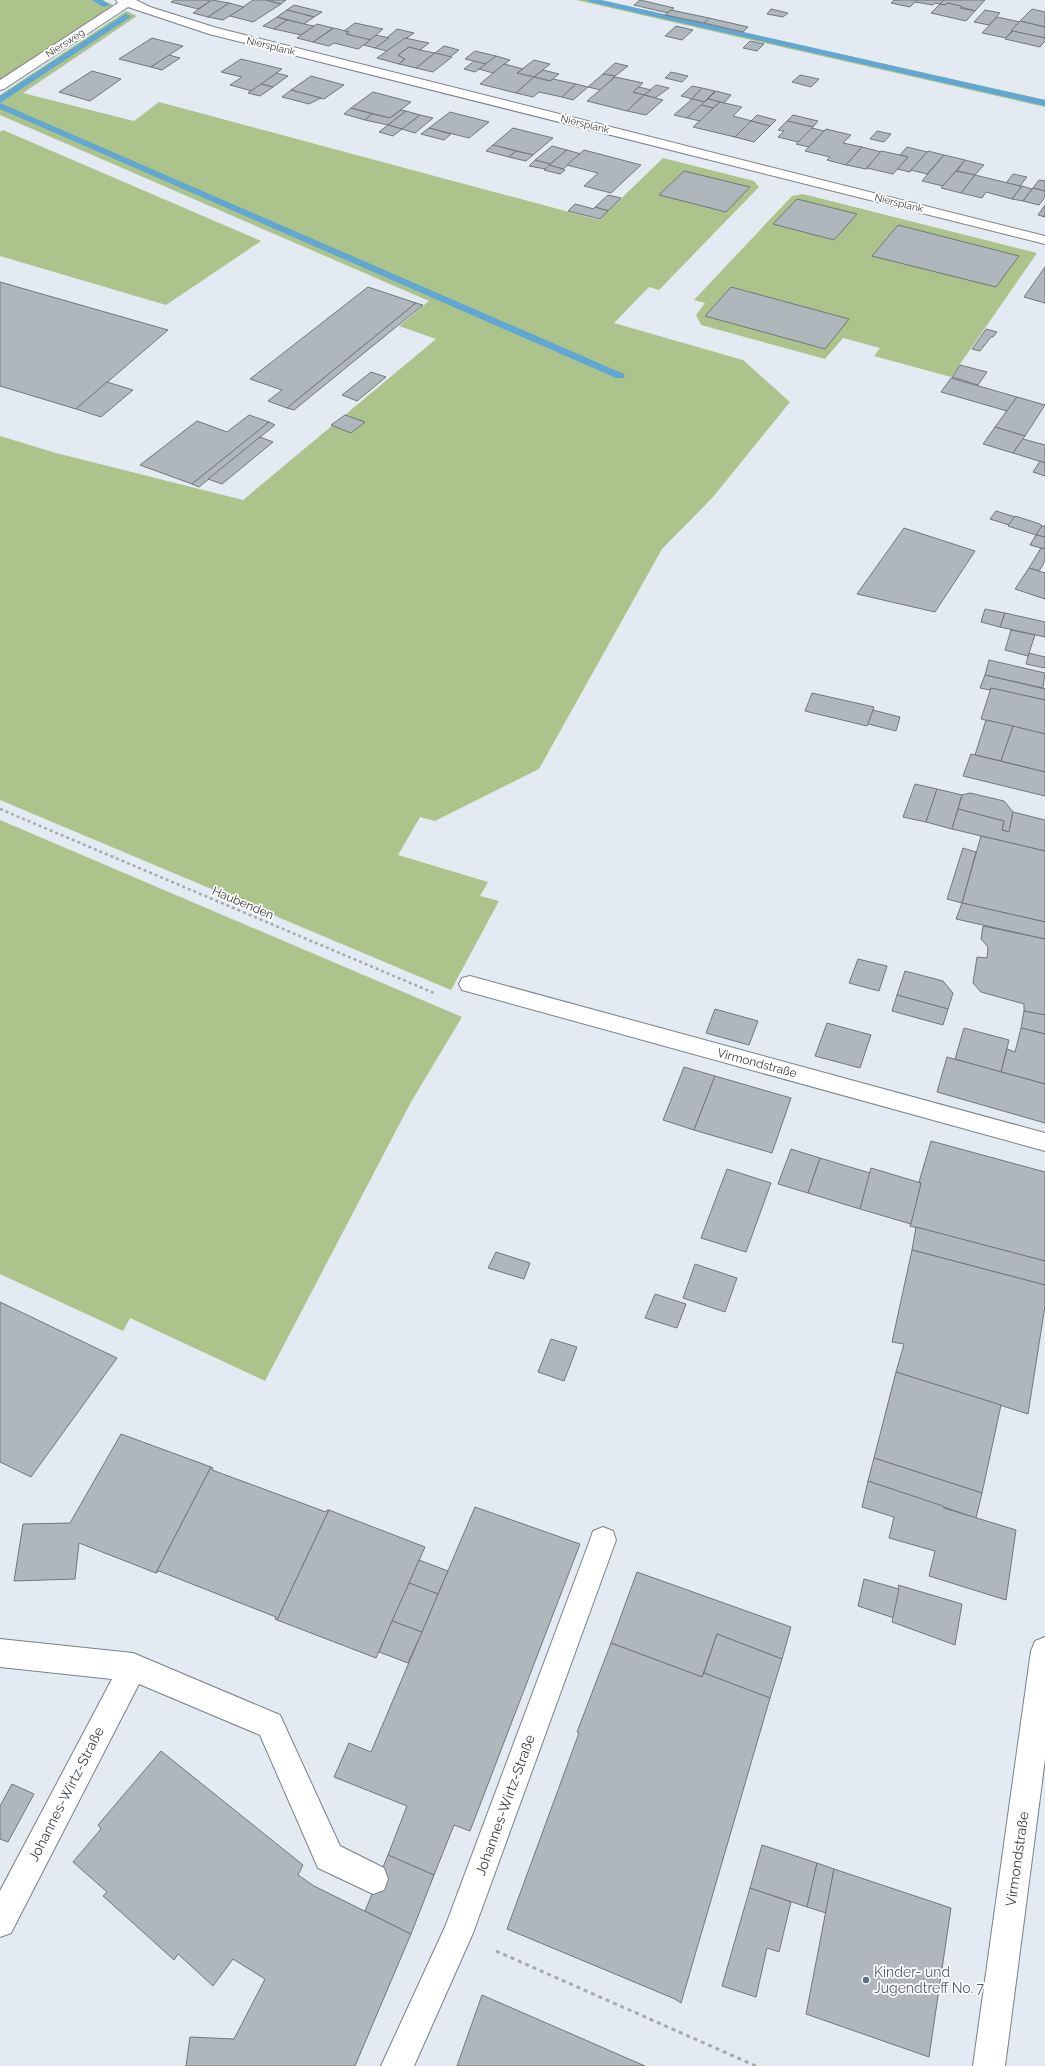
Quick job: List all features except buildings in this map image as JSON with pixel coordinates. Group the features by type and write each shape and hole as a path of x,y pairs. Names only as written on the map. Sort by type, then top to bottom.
{"street":[{"name":"Niersweg","path":"0,86 127,1"},
{"name":"Niersplank","path":"127,1 164,16 220,33 1045,240"},
{"name":"Virmondstraße","path":"470,984 1045,1142"},
{"name":"Johannes-Wirtz-Straße","path":"397,2066 458,1933 604,1540"},
{"name":"Virmondstraße","path":"989,2066 1045,1651"},
{"path":"0,1653 133,1667 270,1725 329,1857 373,1879"},
{"name":"Johannes-Wirtz-Straße","path":"0,1922 133,1667"}],"path":[{"name":"Haubenden","path":"0,809 457,1003 470,984"},
{"path":"458,1933 497,1952 756,2066"}],"green space":[{"path":"0,0 103,0 115,6 0,81"},
{"path":"576,0 601,0 1045,100 1045,107"},
{"path":"126,11 137,16 23,93 134,121 159,102 599,220 663,158 754,181 759,187 659,290 649,287 614,323 743,360 790,402 713,497 662,549 539,769 435,821 420,817 398,855 488,882 480,896 499,901 451,990 0,800 0,436 56,453 243,500 436,339 399,326 429,301 0,115 0,95"},
{"path":"3,130 261,241 166,305 0,256 0,132"},
{"path":"803,194 1037,253 951,377 874,356 880,348 843,338 825,359 701,325 696,315 705,303 694,300 792,196"},
{"path":"0,820 462,1017 411,1102 265,1381 130,1318 123,1331 0,1274"}],"waterway":[{"path":"96,0 106,5"},
{"path":"590,0 1045,103"},
{"path":"0,100 128,16"},
{"path":"0,106 620,376"}],"place":[{"name":"Kinder- und Jugendtreff No. 7","path":"866,1980"}]}
